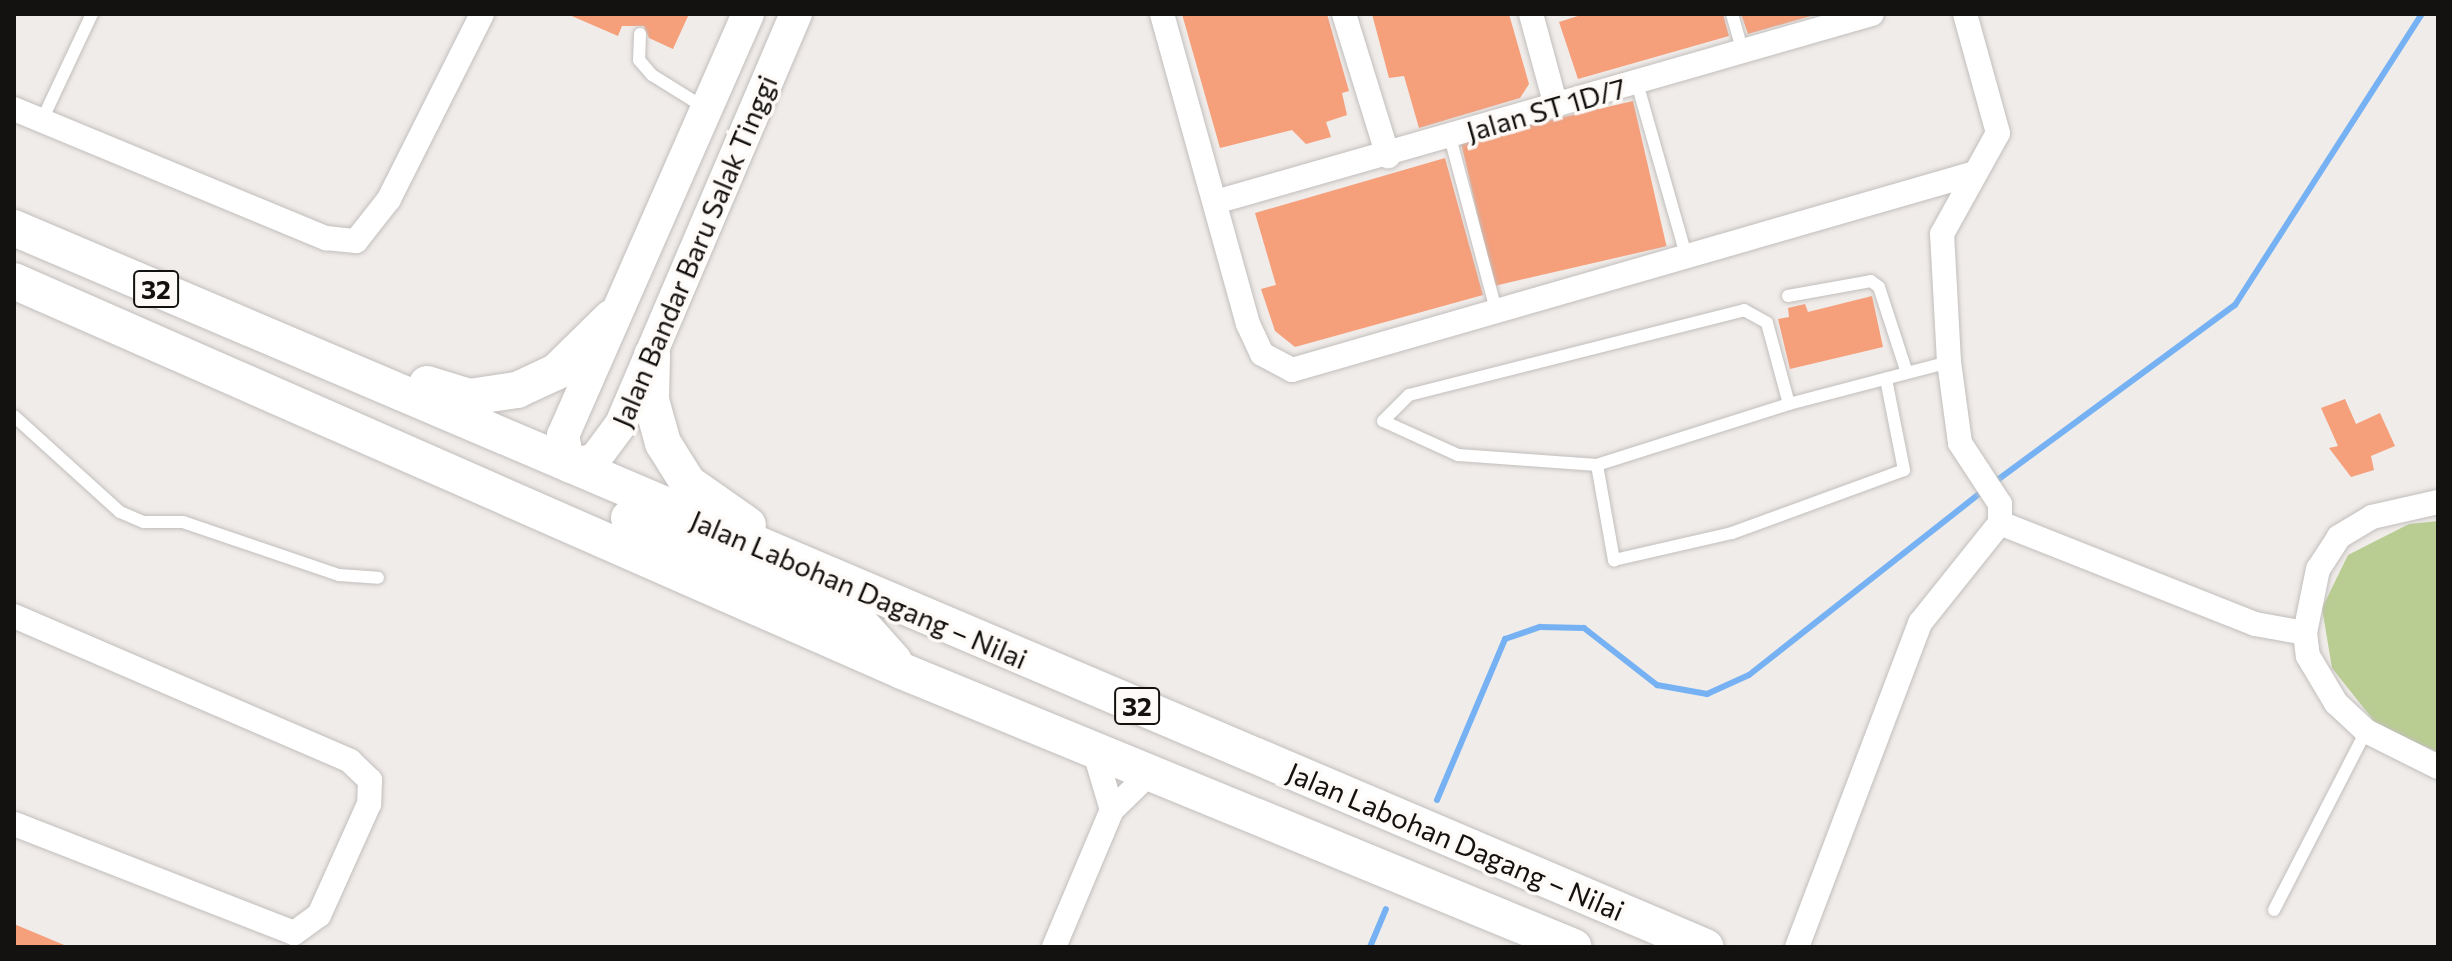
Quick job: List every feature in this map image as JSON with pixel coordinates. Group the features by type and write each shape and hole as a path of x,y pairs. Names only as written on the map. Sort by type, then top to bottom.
{"main road":[{"path":"748,14 611,318 563,435 569,466 582,487 611,509 859,622 902,671"},
{"name":"Jalan Bandar Baru Salak Tinggi","path":"569,466 607,447 652,355 796,14"},
{"path":"688,148 731,168"},
{"name":"Jalan Labohan Dagang ‒ Nilai","path":"14,228 1705,947"},
{"name":"Jalan Labohan Dagang ‒ Nilai","path":"14,281 902,671 1095,753 1152,771 1574,947"},
{"path":"298,348 469,397 517,390 556,372 611,318"},
{"path":"652,355 651,400 663,443 688,483 768,538 872,594"},
{"path":"263,388 319,382 495,457 569,466"}],"street":[{"path":"14,109 43,118 326,238 356,241 389,199 482,14"},
{"path":"1162,14 1219,201 1248,324 1262,354 1292,370 1972,174"},
{"path":"1344,14 1388,156"},
{"path":"1531,14 1556,106"},
{"name":"Jalan ST 1D/7","path":"1219,201 1388,156 1872,14"},
{"path":"1965,14 1998,133 1972,174 1942,234 1949,362 1960,443 1991,488 2000,523"},
{"path":"2438,502 2372,517 2339,537 2318,569 2305,633 2308,656 2336,703 2366,731 2438,767"},
{"path":"2000,523 2255,624 2305,633"},
{"path":"1797,947 1920,623 2000,523"},
{"path":"14,616 350,761 370,780 369,804 319,915 294,933 14,824"},
{"path":"1095,753 1112,810"},
{"path":"1054,947 1112,810 1152,771"}],"lane":[{"path":"43,118 92,14"},
{"path":"1732,14 1742,50"},
{"path":"640,34 639,60 652,75 705,108"},
{"path":"1637,83 1686,255"},
{"path":"1450,137 1496,310"},
{"path":"1788,296 1871,281 1879,287 1907,373"},
{"path":"1789,404 1767,323 1744,310 1409,395 1383,421 1458,455 1597,465 1789,404 1949,362"},
{"path":"1597,465 1614,560 1732,533 1904,470 1886,379"},
{"path":"14,416 120,512 144,522 183,522 339,575 378,578"},
{"path":"2274,910 2366,731"}],"green space":[{"path":"2438,521 2438,752 2378,726 2332,668 2322,608 2348,555 2409,524"}],"building":[{"path":"567,14 689,14 673,49 649,38 644,26 622,26 618,36"},
{"path":"1182,14 1327,14 1349,91 1342,93 1347,115 1326,122 1331,137 1306,144 1292,130 1220,148"},
{"path":"1372,14 1509,14 1529,84 1520,98 1419,128 1404,76 1389,78"},
{"path":"1584,14 1723,14 1729,36 1578,79 1559,22"},
{"path":"1741,14 1818,14 1748,34"},
{"path":"1633,101 1667,246 1494,286 1461,141"},
{"path":"1445,158 1483,295 1295,347 1275,331 1261,289 1276,285 1255,213"},
{"path":"1872,296 1883,347 1790,369 1778,319 1789,317 1788,308 1805,304 1808,312"},
{"path":"2345,399 2356,424 2380,413 2395,446 2371,456 2374,470 2351,477 2329,448 2338,446 2321,408"},
{"path":"14,924 69,947 14,947"}],"waterway":[{"path":"1992,484 2235,305 2422,14"},
{"path":"1437,800 1505,639 1540,627 1584,628 1657,685 1707,694 1749,675 1983,491"},
{"path":"1370,947 1386,909"}]}
